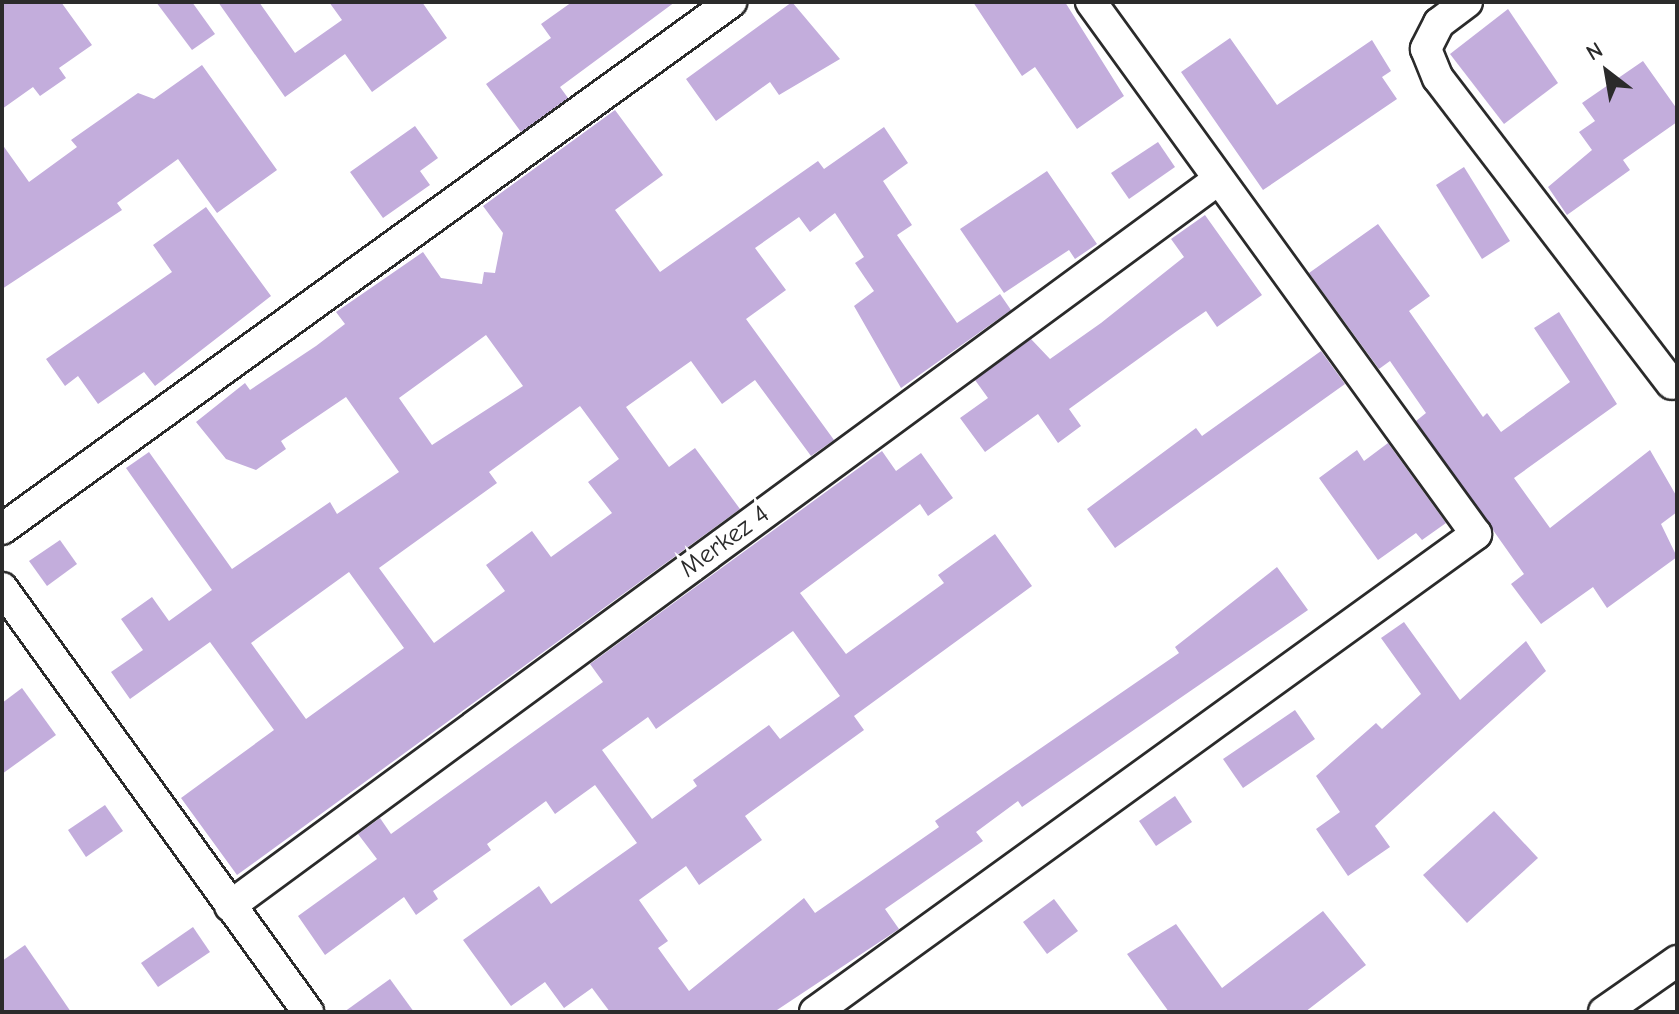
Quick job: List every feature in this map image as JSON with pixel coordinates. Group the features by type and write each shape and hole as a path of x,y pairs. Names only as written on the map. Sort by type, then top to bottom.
{"street":[{"path":"2,529 731,2"},
{"path":"815,1012 1476,534 1091,2"},
{"path":"1467,2 1439,23 1426,49 1438,78 1675,385"},
{"name":"Merkez 4","path":"230,906 1219,179"},
{"path":"2,588 308,1012"},
{"path":"1604,1012 1677,961"}],"building":[{"path":"2,2 61,2 92,45 59,68 66,78 40,96 33,87 2,109"},
{"path":"156,2 192,2 215,34 192,50"},
{"path":"218,2 259,2 295,53 342,20 329,2 422,2 447,38 372,92 345,54 285,97"},
{"path":"572,2 675,2 560,87 568,98 521,132 486,84 551,38 541,24"},
{"path":"792,2 840,59 779,95 770,82 716,121 686,79"},
{"path":"973,2 1065,2 1124,96 1077,129 1035,67 1022,76"},
{"path":"1508,9 1558,83 1504,124 1450,54"},
{"path":"1230,38 1277,105 1372,40 1391,71 1382,77 1397,99 1263,190 1181,72"},
{"path":"1643,61 1677,109 1677,122 1623,160 1630,170 1567,215 1548,187 1592,150 1579,132 1595,121 1582,103"},
{"path":"202,65 277,170 217,213 178,159 117,203 122,210 2,289 2,144 29,182 77,147 71,140 138,93 154,99"},
{"path":"615,110 663,175 615,210 660,272 818,161 824,169 884,127 908,163 883,181 912,225 897,235 957,323 1000,294 1011,310 901,388 854,306 874,291 855,263 864,257 835,213 810,232 799,217 755,248 786,290 746,319 834,440 811,456 755,380 722,404 691,361 626,407 669,467 695,448 740,509 237,875 181,798 274,730 210,642 130,699 111,672 143,650 121,619 152,597 169,621 212,590 126,468 149,452 232,569 330,502 337,514 399,472 346,397 281,441 286,449 256,470 226,459 196,422 245,383 250,390 316,346 345,324 336,312 423,252 441,278 482,284 484,272 495,273 503,233 483,206","holes":["486,335 523,386 432,445 399,398","580,406 619,459 588,482 612,513 551,557 532,531 486,565 505,591 434,643 379,568 497,483 489,472","349,572 404,648 306,719 251,643"]},
{"path":"415,126 438,158 420,171 430,185 383,218 350,172"},
{"path":"1158,142 1175,167 1129,199 1111,173"},
{"path":"1464,167 1510,241 1482,259 1436,185"},
{"path":"1047,171 1097,244 1075,259 1069,250 1004,293 960,229"},
{"path":"206,207 271,296 155,386 144,372 98,404 78,376 65,386 46,359 172,272 153,245"},
{"path":"1205,215 1262,295 1217,327 1206,311 1069,409 1081,426 1058,443 1038,414 985,452 960,418 988,398 975,380 1031,339 1050,359 1101,323 1184,257 1171,239"},
{"path":"1378,224 1430,296 1409,311 1483,417 1487,413 1501,432 1570,382 1534,328 1559,312 1617,404 1514,478 1550,528 1650,450 1677,497 1677,512 1661,524 1677,557 1607,608 1593,587 1541,624 1511,584 1524,574 1416,421 1426,413 1390,361 1379,369 1309,273"},
{"path":"1321,351 1345,384 1115,548 1087,509 1196,428 1202,436"},
{"path":"1388,443 1446,523 1422,540 1416,533 1378,560 1319,478 1357,450 1364,461"},
{"path":"882,451 896,471 921,453 953,498 928,516 920,504 800,593 846,654 944,583 938,575 995,534 1032,586 854,716 864,730 745,816 762,840 699,885 686,866 639,900 668,941 658,948 689,991 804,898 815,913 939,827 935,821 1179,653 1175,647 1277,567 1308,610 1022,807 1018,801 976,832 983,841 885,909 899,929 774,1012 610,1012 592,988 564,1008 545,982 511,1006 463,940 539,886 551,904 637,843 595,785 555,814 546,801 487,844 491,850 433,891 438,899 416,915 404,897 325,955 298,916 377,859 358,834 380,818 391,834 603,682 590,664","holes":["793,631 840,696 780,739 769,725 693,780 697,786 652,819 602,750 648,717 656,729"]},
{"path":"60,540 77,564 47,586 29,561"},
{"path":"1404,622 1460,700 1526,641 1546,671 1375,826 1390,847 1348,876 1316,829 1340,812 1316,776 1376,723 1382,729 1421,694 1381,638"},
{"path":"22,688 56,735 2,774 2,703"},
{"path":"1295,710 1315,739 1243,788 1223,759"},
{"path":"1175,796 1192,822 1156,846 1139,821"},
{"path":"105,805 123,831 86,857 68,830"},
{"path":"1494,811 1538,858 1467,923 1423,875"},
{"path":"1054,899 1078,931 1047,954 1023,922"},
{"path":"1323,911 1366,965 1305,1012 1169,1012 1127,954 1176,924 1222,988"},
{"path":"193,927 210,952 158,987 141,963"},
{"path":"25,945 71,1012 2,1012 2,961"},
{"path":"390,979 414,1012 344,1012"}]}
